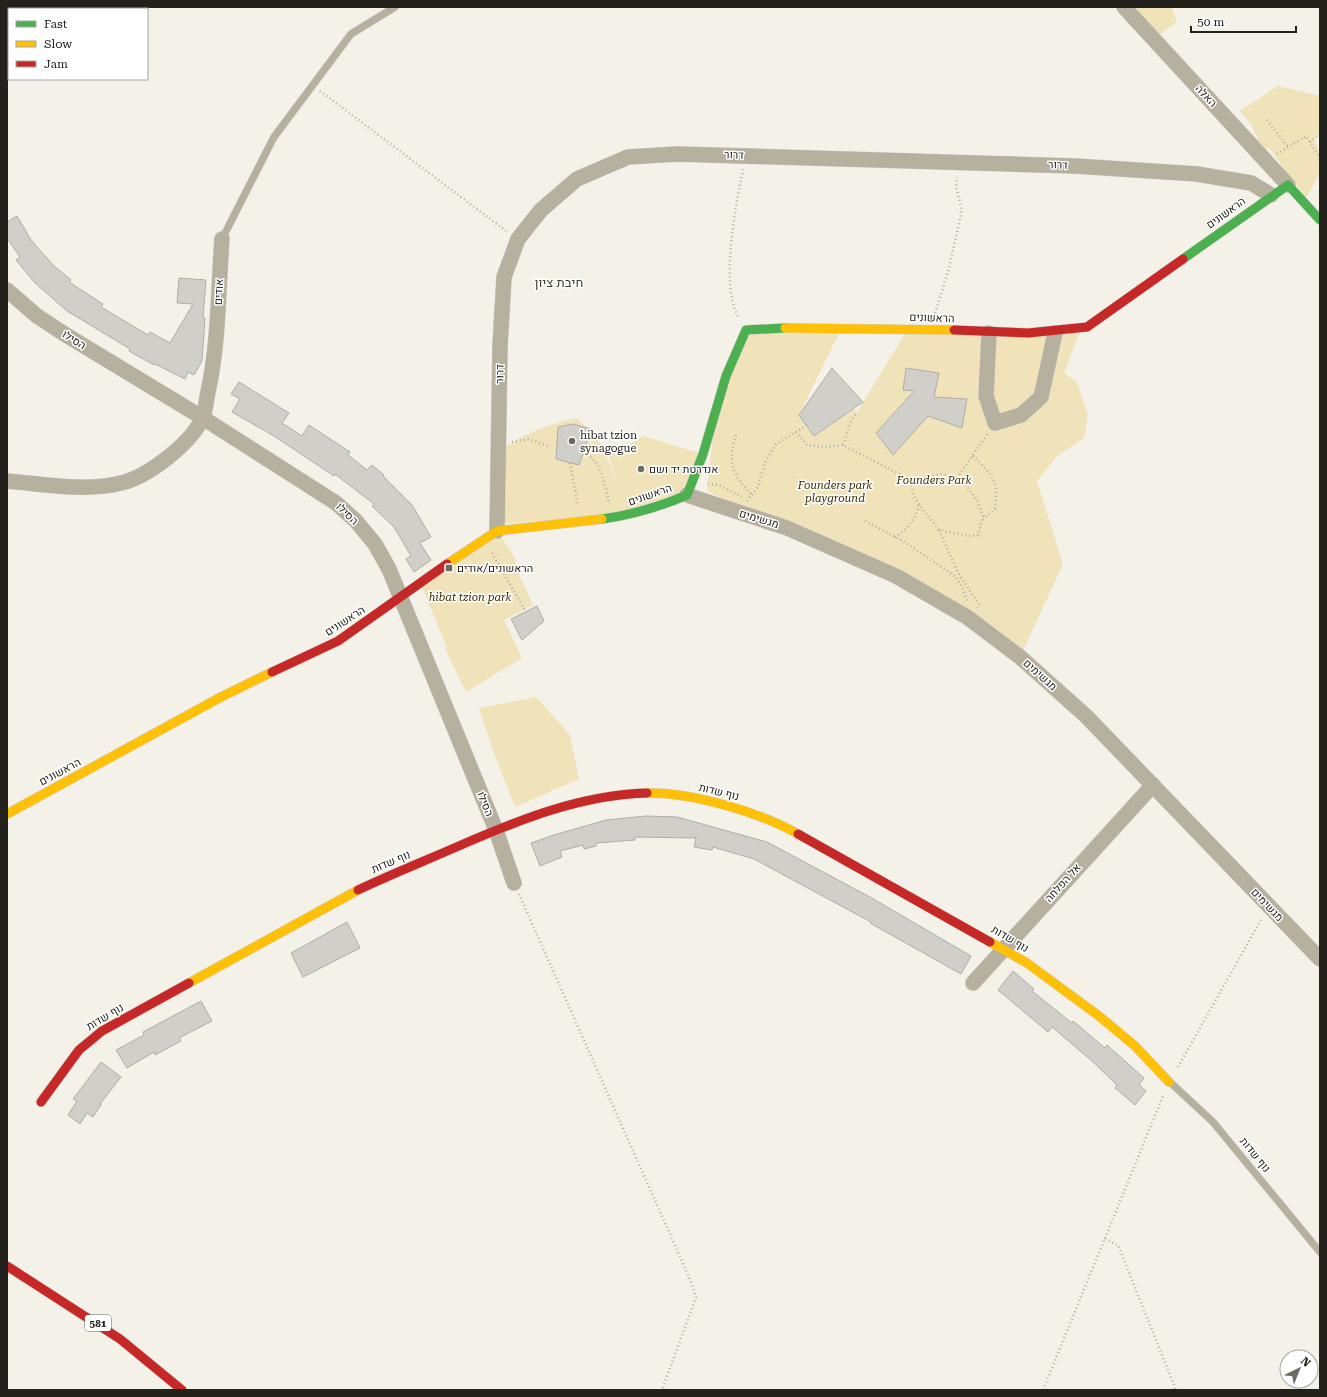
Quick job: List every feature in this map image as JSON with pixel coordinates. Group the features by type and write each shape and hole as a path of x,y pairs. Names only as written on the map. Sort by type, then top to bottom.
{"street":[{"name":"האלה","path":"1124,7 1288,185"},
{"name":"דרור","path":"497,531 504,277 518,239 541,210 577,179 628,157 677,154 1075,166 1197,174 1251,183 1272,195"},
{"name":"הראשונים","path":"7,814 105,762 221,697 338,641 401,598 420,582 497,531 613,518 656,508 687,495 703,454 726,376 746,330 930,329 989,333 1055,333 1087,328 1288,185"},
{"path":"1288,185 1319,215"},
{"name":"אודים","path":"7,481 73,487 123,483 170,457 191,437 203,418 216,342 222,239"},
{"name":"הסילו","path":"7,290 37,316 203,418 336,503 356,522 374,544 389,569 496,830 514,883"},
{"path":"989,333 986,396 995,423 1021,415 1041,397 1055,333"},
{"name":"מגשימים","path":"687,495 743,507 896,576 967,617 1020,657 1086,716 1320,959"},
{"name":"אל הפלחה","path":"974,983 1004,948 1153,785"},
{"name":"נוף שדות","path":"41,1102 79,1050 102,1031 342,898 378,880 530,816 577,802 616,794 652,793 691,798 727,805 756,815 795,832 1004,948 1100,1016 1136,1046 1169,1082"},
{"name":"581","path":"7,1266 120,1337 157,1366 182,1390"}],"lane":[{"name":"אודים","path":"222,239 274,138 312,86 351,34 395,7"},
{"name":"נוף שדות","path":"1169,1082 1213,1122 1320,1252"}],"path":[{"path":"312,86 518,239"},
{"path":"1267,120 1288,147"},
{"path":"1310,142 1320,134"},
{"path":"1266,161 1306,136 1320,158"},
{"path":"744,156 735,214 730,280 735,310 746,330"},
{"path":"930,329 948,272 962,210 956,187 958,162"},
{"path":"843,445 847,437 852,417 857,412"},
{"path":"708,484 719,485 730,490 743,507 758,487 766,462 776,444 806,425"},
{"path":"796,432 807,444 811,446 829,447 843,445 911,480 941,474 962,480 977,500 983,516 978,535 969,536 939,530"},
{"path":"736,435 730,459 737,479 752,495"},
{"path":"499,448 513,441 528,439 548,446"},
{"path":"957,478 981,446"},
{"path":"583,452 592,456 597,462 613,518"},
{"path":"973,456 991,474 997,487 995,509 982,520"},
{"path":"570,463 581,522"},
{"path":"911,480 911,489 919,504 939,530 958,573 979,604 977,610 967,617"},
{"path":"895,537 913,518 918,511 919,504"},
{"path":"865,521 895,537 955,576 962,587 968,603 969,611 967,617"},
{"path":"484,540 526,612"},
{"path":"514,883 689,1277 696,1298 662,1390"},
{"path":"1043,1390 1169,1082 1253,931 1269,907"},
{"path":"1105,1240 1118,1245 1176,1390"}],"green space":[{"path":"1133,7 1172,7 1177,22 1158,36"},
{"path":"1278,86 1320,96 1320,134 1314,138 1320,156 1320,170 1306,198 1269,148 1263,151 1252,126 1240,111"},
{"name":"Founders Park","path":"841,329 799,415 814,436 854,409 857,412 908,329 1081,329 1064,373 1077,382 1088,415 1084,438 1058,455 1037,481 1063,564 1020,657 872,566 707,491 716,408 746,330"},
{"path":"576,418 594,435 605,452 619,495 609,456 643,436 703,454 687,495 626,516 497,524 505,447 539,429"},
{"name":"hibat tzion park","path":"497,531 514,556 520,577 533,605 504,620 522,658 466,692 445,649 447,648 420,582"},
{"path":"536,697 570,735 579,779 515,807 495,756 479,708"}],"building":[{"path":"17,216 31,240 53,265 71,280 69,282 103,304 101,307 148,335 150,332 170,343 193,304 177,303 179,278 206,280 202,361 194,375 188,372 185,379 155,364 154,365 129,351 130,349 67,311 35,283 16,260 20,257 7,238 7,222"},
{"path":"832,368 863,402 814,436 799,415"},
{"path":"906,368 939,373 934,397 967,399 962,428 928,416 893,455 876,433 914,391 903,390"},
{"path":"239,382 289,413 282,423 302,436 309,425 350,452 348,455 367,470 372,465 384,475 383,476 412,505 431,537 420,543 431,560 414,572 406,559 411,556 394,527 372,506 374,504 335,474 334,476 274,436 232,412 240,399 231,394"},
{"name":"hibat tzion synagogue","path":"573,424 591,429 579,465 556,459 558,427"},
{"path":"537,606 544,621 522,640 511,619"},
{"path":"646,816 677,817 767,842 870,897 971,956 961,974 870,923 871,922 754,859 713,847 712,850 694,847 696,838 635,837 635,840 596,843 596,846 584,849 583,845 560,851 562,857 540,866 531,843 606,820"},
{"path":"347,922 360,948 303,977 291,953"},
{"path":"1013,971 1034,989 1032,991 1072,1023 1073,1021 1105,1048 1107,1045 1144,1078 1139,1085 1146,1091 1135,1105 1115,1088 1117,1085 1092,1061 1052,1027 1048,1032 998,990"},
{"path":"201,1001 212,1021 179,1038 181,1041 155,1055 154,1052 127,1068 116,1050 144,1035 143,1032"},
{"path":"101,1062 121,1077 100,1104 101,1105 93,1117 87,1113 80,1124 68,1115 77,1101 73,1099"}],"traffic: fast":[{"path":"1183,259 1288,185 1320,220"},
{"path":"602,519 645,510 687,495 703,454 726,376 746,330 785,328"}],"traffic: slow":[{"path":"785,328 954,330"},
{"path":"447,564 497,531 602,519"},
{"path":"7,814 221,697 272,672"},
{"path":"647,793 684,796 724,805 764,818 798,834"},
{"path":"189,983 358,890"},
{"path":"990,942 1027,963 1099,1016 1135,1046 1169,1082"}],"traffic: jam":[{"path":"954,330 1028,333 1087,327 1183,259"},
{"path":"272,672 338,641 447,564"},
{"path":"358,890 484,835 552,810 599,798 647,793"},
{"path":"798,834 990,942"},
{"path":"41,1102 79,1050 102,1031 189,983"},
{"path":"7,1266 120,1339 182,1390"}],"place":[{"name":"hibat tzion synagogue","path":"572,441"},
{"name":"אנדרטת יד ושם","path":"641,469"},
{"name":"הראשונים/אודים","path":"449,568"}],"district":[{"name":"חיבת ציון","path":"559,282"}],"park label":[{"name":"Founders park playground","path":"835,491"}]}
